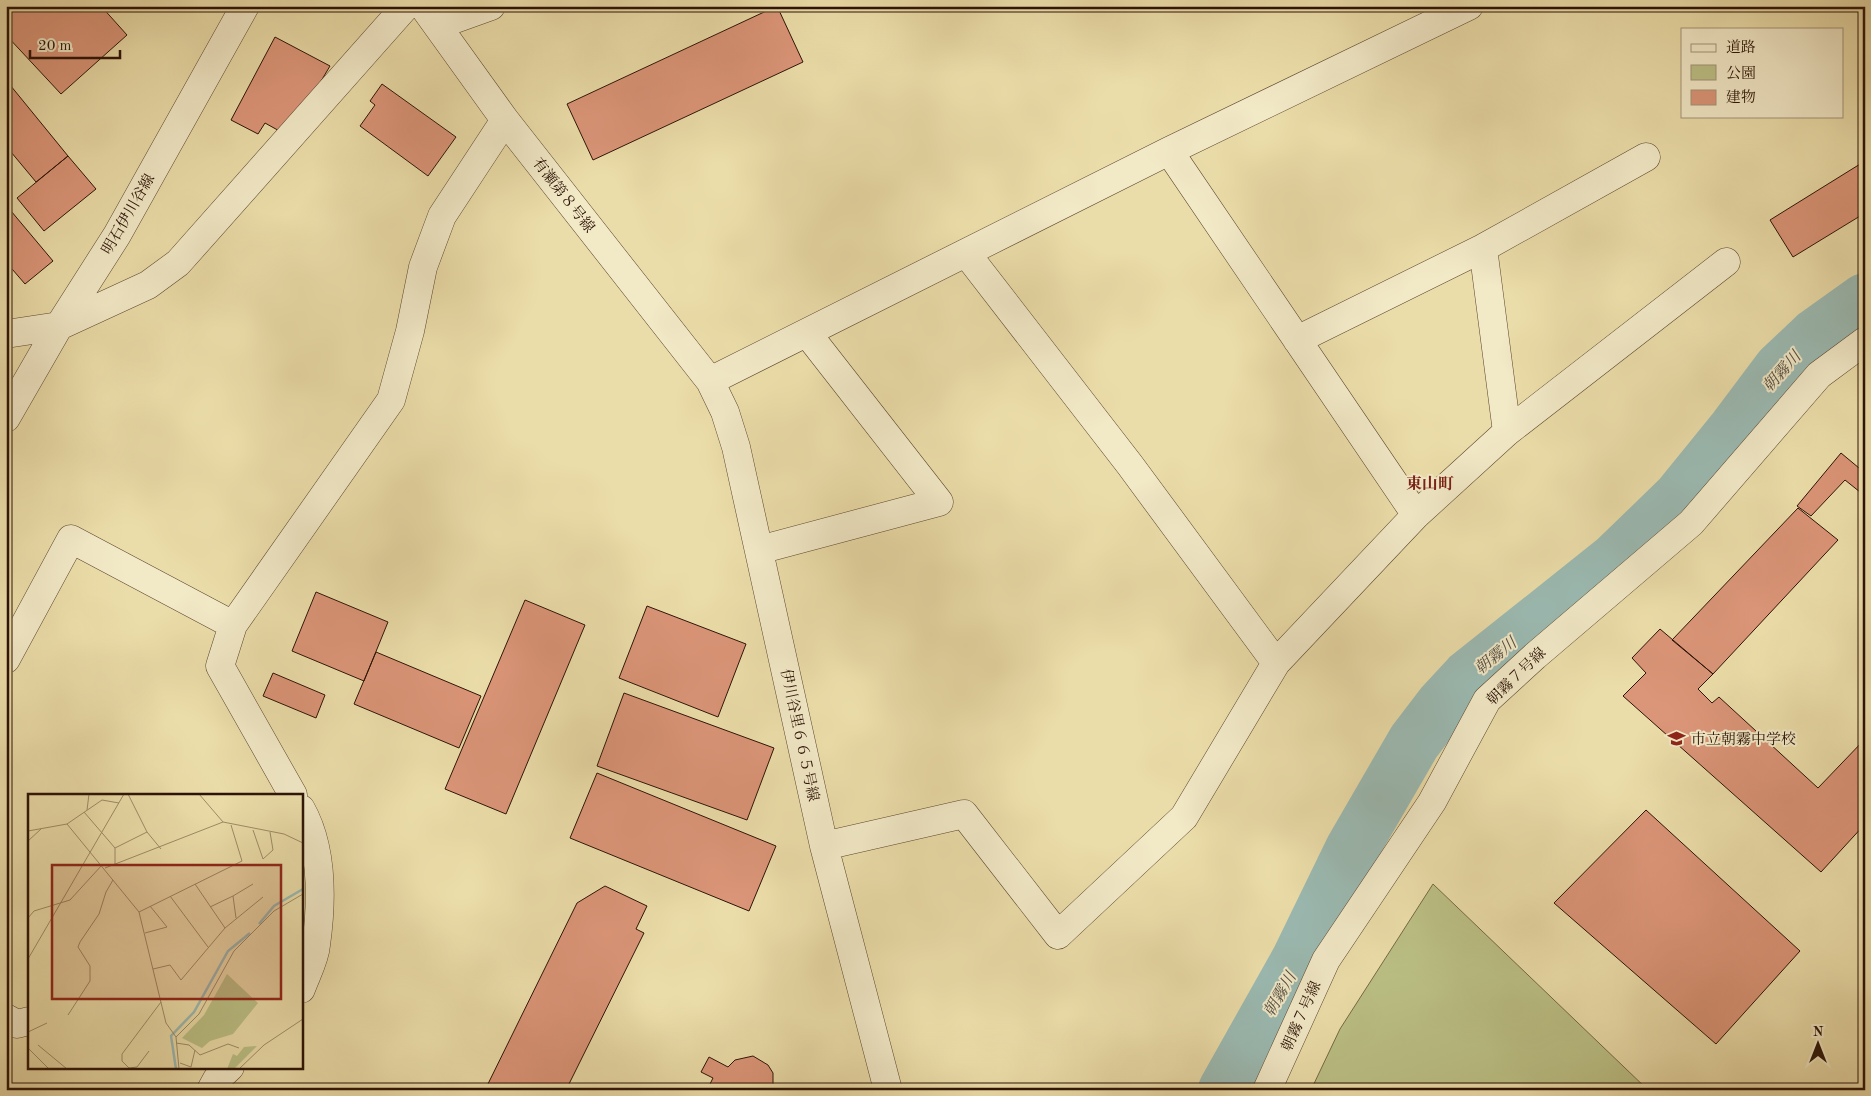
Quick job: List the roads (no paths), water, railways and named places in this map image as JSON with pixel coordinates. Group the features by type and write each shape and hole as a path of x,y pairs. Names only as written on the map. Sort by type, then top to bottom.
{"street":[{"name":"明石伊川谷線","path":"6,418 59,326 117,235 245,6"},
{"path":"6,334 59,326 148,285 178,263 406,6"},
{"path":"431,16 491,6"},
{"path":"710,381 1169,151 1469,6"},
{"name":"有瀬第８号線","path":"431,16 505,120 710,381"},
{"path":"292,794 220,666 233,624 391,400 410,331 423,267 442,216 505,120"},
{"path":"1169,151 1416,516"},
{"path":"1297,340 1484,248 1646,157"},
{"path":"1484,248 1507,432"},
{"path":"966,253 1130,465 1276,663"},
{"path":"824,846 964,814 1058,935 1184,817 1276,663 1416,516 1507,432 1726,262"},
{"path":"759,550 939,502 807,333"},
{"name":"朝霧７号線","path":"1267,1090 1326,960 1432,802 1487,700 1534,656 1690,523 1819,376 1865,341"},
{"name":"伊川谷里６６５号線","path":"710,381 725,412 736,447 824,846 888,1090"},
{"path":"6,659 71,539 233,624"},
{"path":"302,811 311,826 319,880 316,947 302,986"},
{"path":"6,1018 17,1024 28,1021"}],"waterway":[{"name":"朝霧川","path":"1225,1090 1298,960 1352,849 1414,742 1443,704 1468,677 1615,560 1679,498 1735,429 1780,369 1816,335 1865,300"}],"place":[{"name":"市立朝霧中学校","path":"1677,739"}],"district":[{"name":"東山町","path":"1430,483"}]}
